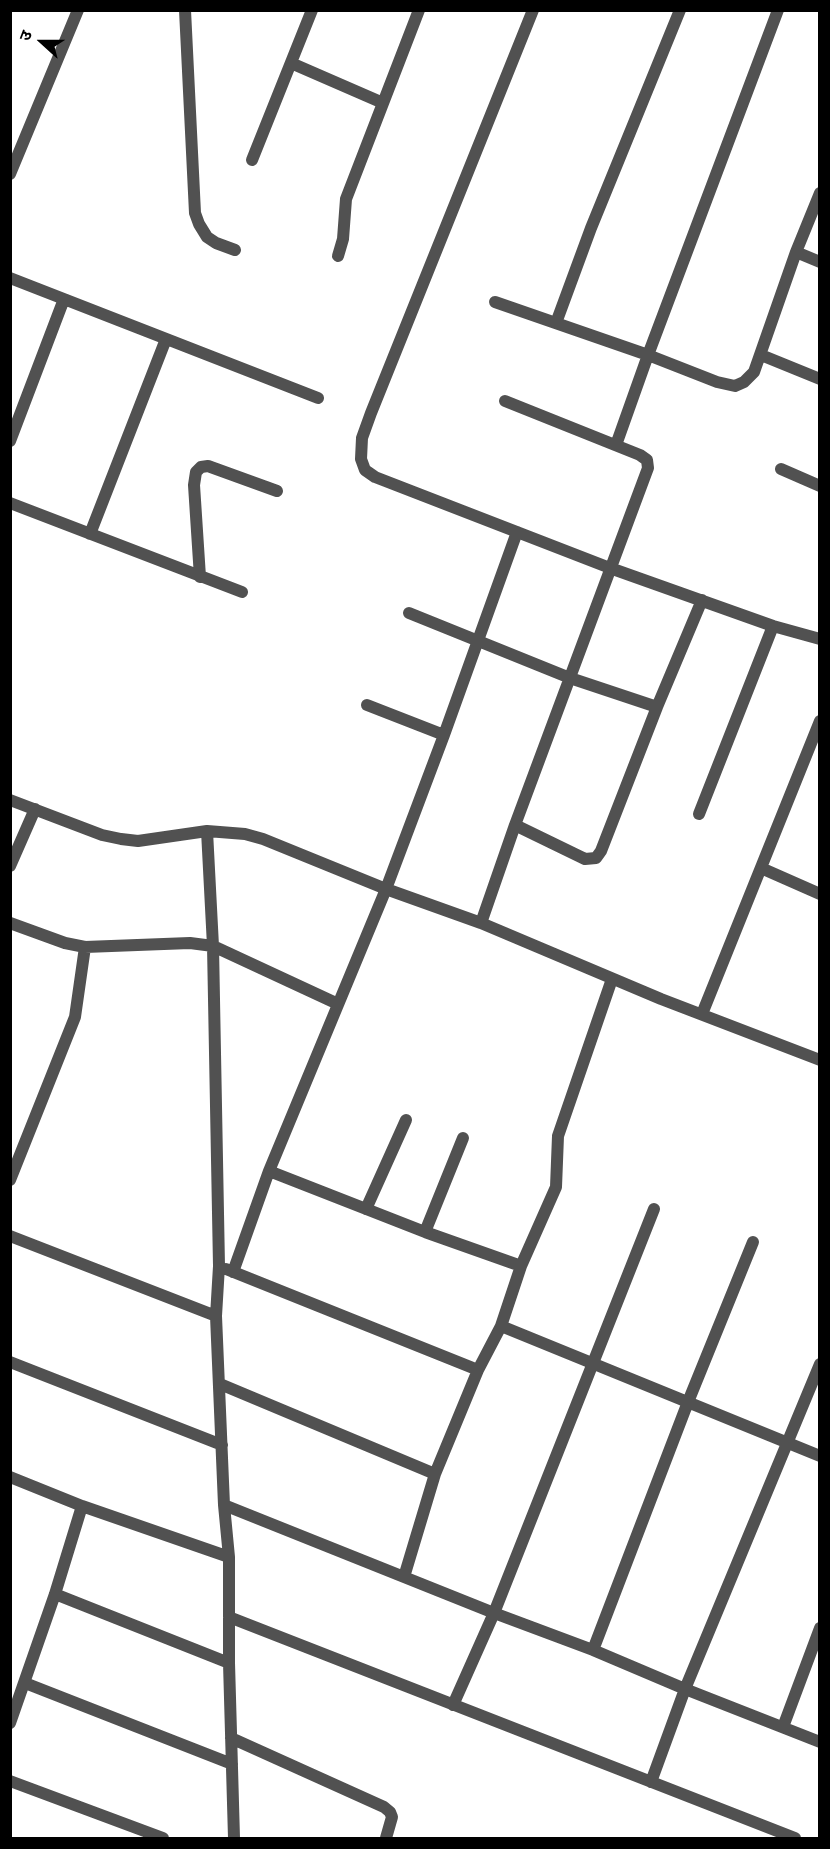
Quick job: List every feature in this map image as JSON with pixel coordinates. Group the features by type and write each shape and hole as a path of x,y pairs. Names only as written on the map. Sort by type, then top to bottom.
{"street":[{"path":"10,174 78,10"},
{"path":"185,10 195,213 207,237 235,250"},
{"path":"252,160 312,10"},
{"path":"338,256 343,239 346,199 419,10"},
{"path":"533,10 371,414 363,438 361,459 365,470 375,477 610,568 773,626 819,639"},
{"path":"556,323 591,228 680,10"},
{"path":"616,445 776,11"},
{"path":"291,63 383,103"},
{"path":"495,302 648,355 717,382 735,386 744,382 754,372 819,193"},
{"path":"796,252 819,262"},
{"path":"10,278 318,398"},
{"path":"10,441 64,299"},
{"path":"90,534 166,339"},
{"path":"761,355 819,379"},
{"path":"481,923 515,825 648,468 646,460 640,455 505,401"},
{"path":"200,577 194,485 196,472 201,467 208,466 277,491"},
{"path":"781,470 819,486"},
{"path":"10,503 242,592"},
{"path":"233,1272 269,1171 386,889 517,532"},
{"path":"515,825 585,859 596,858 602,851 657,707 702,600"},
{"path":"409,613 570,678 657,707"},
{"path":"699,814 773,626"},
{"path":"368,705 444,735"},
{"path":"702,1014 819,721"},
{"path":"10,800 102,835 121,839 138,841 207,831 245,834 263,839 386,889 481,923 612,979 819,1060"},
{"path":"10,866 35,809"},
{"path":"207,831 213,946 219,1266 216,1316 224,1505 229,1557 229,1663 234,1839"},
{"path":"761,868 819,894"},
{"path":"10,923 65,943 85,947 190,943 213,946 339,1004"},
{"path":"10,1180 75,1017 85,947"},
{"path":"404,1577 435,1474 478,1371 501,1326 521,1266 556,1187 558,1136 612,979"},
{"path":"366,1209 406,1120"},
{"path":"425,1232 463,1138"},
{"path":"269,1171 425,1232 521,1266"},
{"path":"453,1705 494,1613 654,1209"},
{"path":"10,1236 216,1316"},
{"path":"593,1650 688,1402 753,1242"},
{"path":"219,1266 478,1371"},
{"path":"501,1326 819,1456"},
{"path":"10,1362 222,1444"},
{"path":"651,1782 685,1689 788,1444 819,1364"},
{"path":"220,1384 435,1474"},
{"path":"10,1477 82,1506 229,1557"},
{"path":"224,1505 593,1650 819,1742"},
{"path":"10,1723 55,1594 82,1506"},
{"path":"55,1594 229,1663"},
{"path":"229,1617 795,1839"},
{"path":"783,1727 819,1628"},
{"path":"25,1683 232,1764"},
{"path":"231,1738 384,1807 392,1816 386,1839"},
{"path":"10,1780 163,1839"}]}
